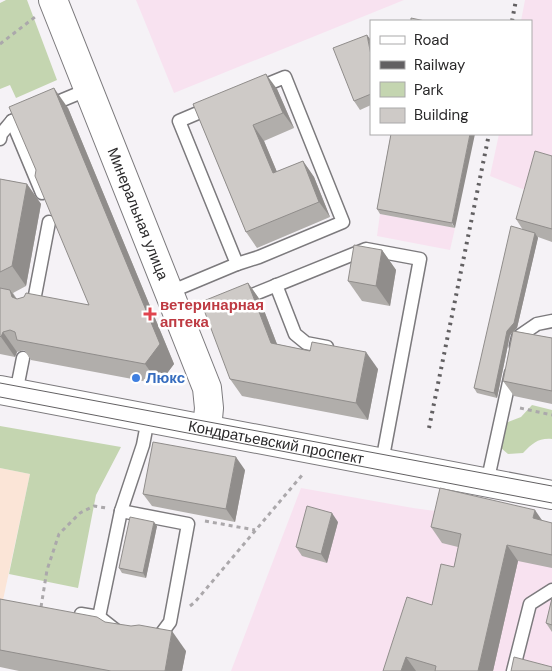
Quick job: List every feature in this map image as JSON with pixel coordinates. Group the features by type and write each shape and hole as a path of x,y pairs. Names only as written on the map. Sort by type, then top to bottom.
{"main road":[{"name":"Минеральная улица","path":"46,7 89,89 207,388 209,408 207,429"},
{"name":"Кондратьевский проспект","path":"8,392 552,495"}],"lane":[{"path":"170,292 208,275 259,257 343,222 285,77 250,92"},
{"path":"0,140 1,134 12,121 89,89"},
{"path":"223,102 179,121 237,264"},
{"path":"12,121 42,193"},
{"path":"32,311 49,222"},
{"path":"182,323 366,249 420,259 382,462"},
{"path":"276,285 295,334 306,343 344,350"},
{"path":"487,483 518,337 537,324 552,321"},
{"path":"8,392 23,358"},
{"path":"98,617 121,511 143,445 148,418"},
{"path":"41,607 98,617 126,636 146,638 161,634 170,622 188,524 121,511"},
{"path":"513,671 530,604 552,590"}],"path":[{"path":"0,44 46,7"},
{"path":"505,404 552,415"},
{"path":"170,622 195,602 303,474"},
{"path":"41,607 48,570 59,534 80,513 94,506"},
{"path":"188,524 198,520 256,530"}],"shaded area":[{"path":"136,0 404,0 174,93"},
{"path":"525,0 552,0 552,169 538,195 490,176 499,135 532,135 532,20 521,20"},
{"path":"380,214 455,228 450,250 377,236"},
{"path":"0,468 30,474 0,614"},
{"path":"301,488 413,508 552,527 552,671 231,671"}],"green space":[{"path":"6,0 27,0 57,80 16,98 10,85 0,89 0,3"},
{"path":"532,405 552,410 552,439 543,439 536,442 523,453 508,454 501,448 500,425 521,417"},
{"path":"0,426 121,447 96,495 78,588 9,574 30,474 0,468"}],"building":[{"path":"367,35 370,50 370,94 354,101 333,48"},
{"path":"266,74 283,113 253,125 273,173 303,161 319,202 246,232 193,104"},
{"path":"54,88 160,344 145,364 17,340 15,332 10,330 3,332 0,336 0,288 10,290 12,297 17,299 24,297 26,293 89,305 35,176 36,170 9,107"},
{"path":"391,135 470,135 452,223 377,209"},
{"path":"535,151 552,156 552,229 516,219"},
{"path":"0,179 27,184 12,266 0,272"},
{"path":"511,226 535,233 514,323 507,331 494,393 474,388"},
{"path":"354,245 382,250 376,286 348,281"},
{"path":"248,283 271,343 310,351 312,342 366,352 356,403 230,379 201,302"},
{"path":"513,331 552,338 552,391 503,381"},
{"path":"153,442 236,457 226,509 143,494"},
{"path":"440,488 535,510 533,518 552,523 552,555 507,545 478,671 435,671 436,666 406,657 401,671 383,671 407,597 432,605 441,564 454,567 461,534 431,527"},
{"path":"307,506 332,513 321,554 296,547"},
{"path":"130,517 154,522 143,573 119,568"},
{"path":"552,598 552,625 546,623"},
{"path":"0,599 97,617 105,622 131,626 139,625 172,631 165,671 111,671 0,650"},
{"path":"514,657 552,667 552,671 511,671"}],"tram line":[{"path":"0,383 552,486"},
{"path":"0,397 552,503"}],"railway":[{"path":"512,20 516,0"},
{"path":"429,428 489,135"}],"place":[{"name":"ветеринарная аптека","path":"150,314"},
{"name":"Люкс","path":"136,378"}]}
